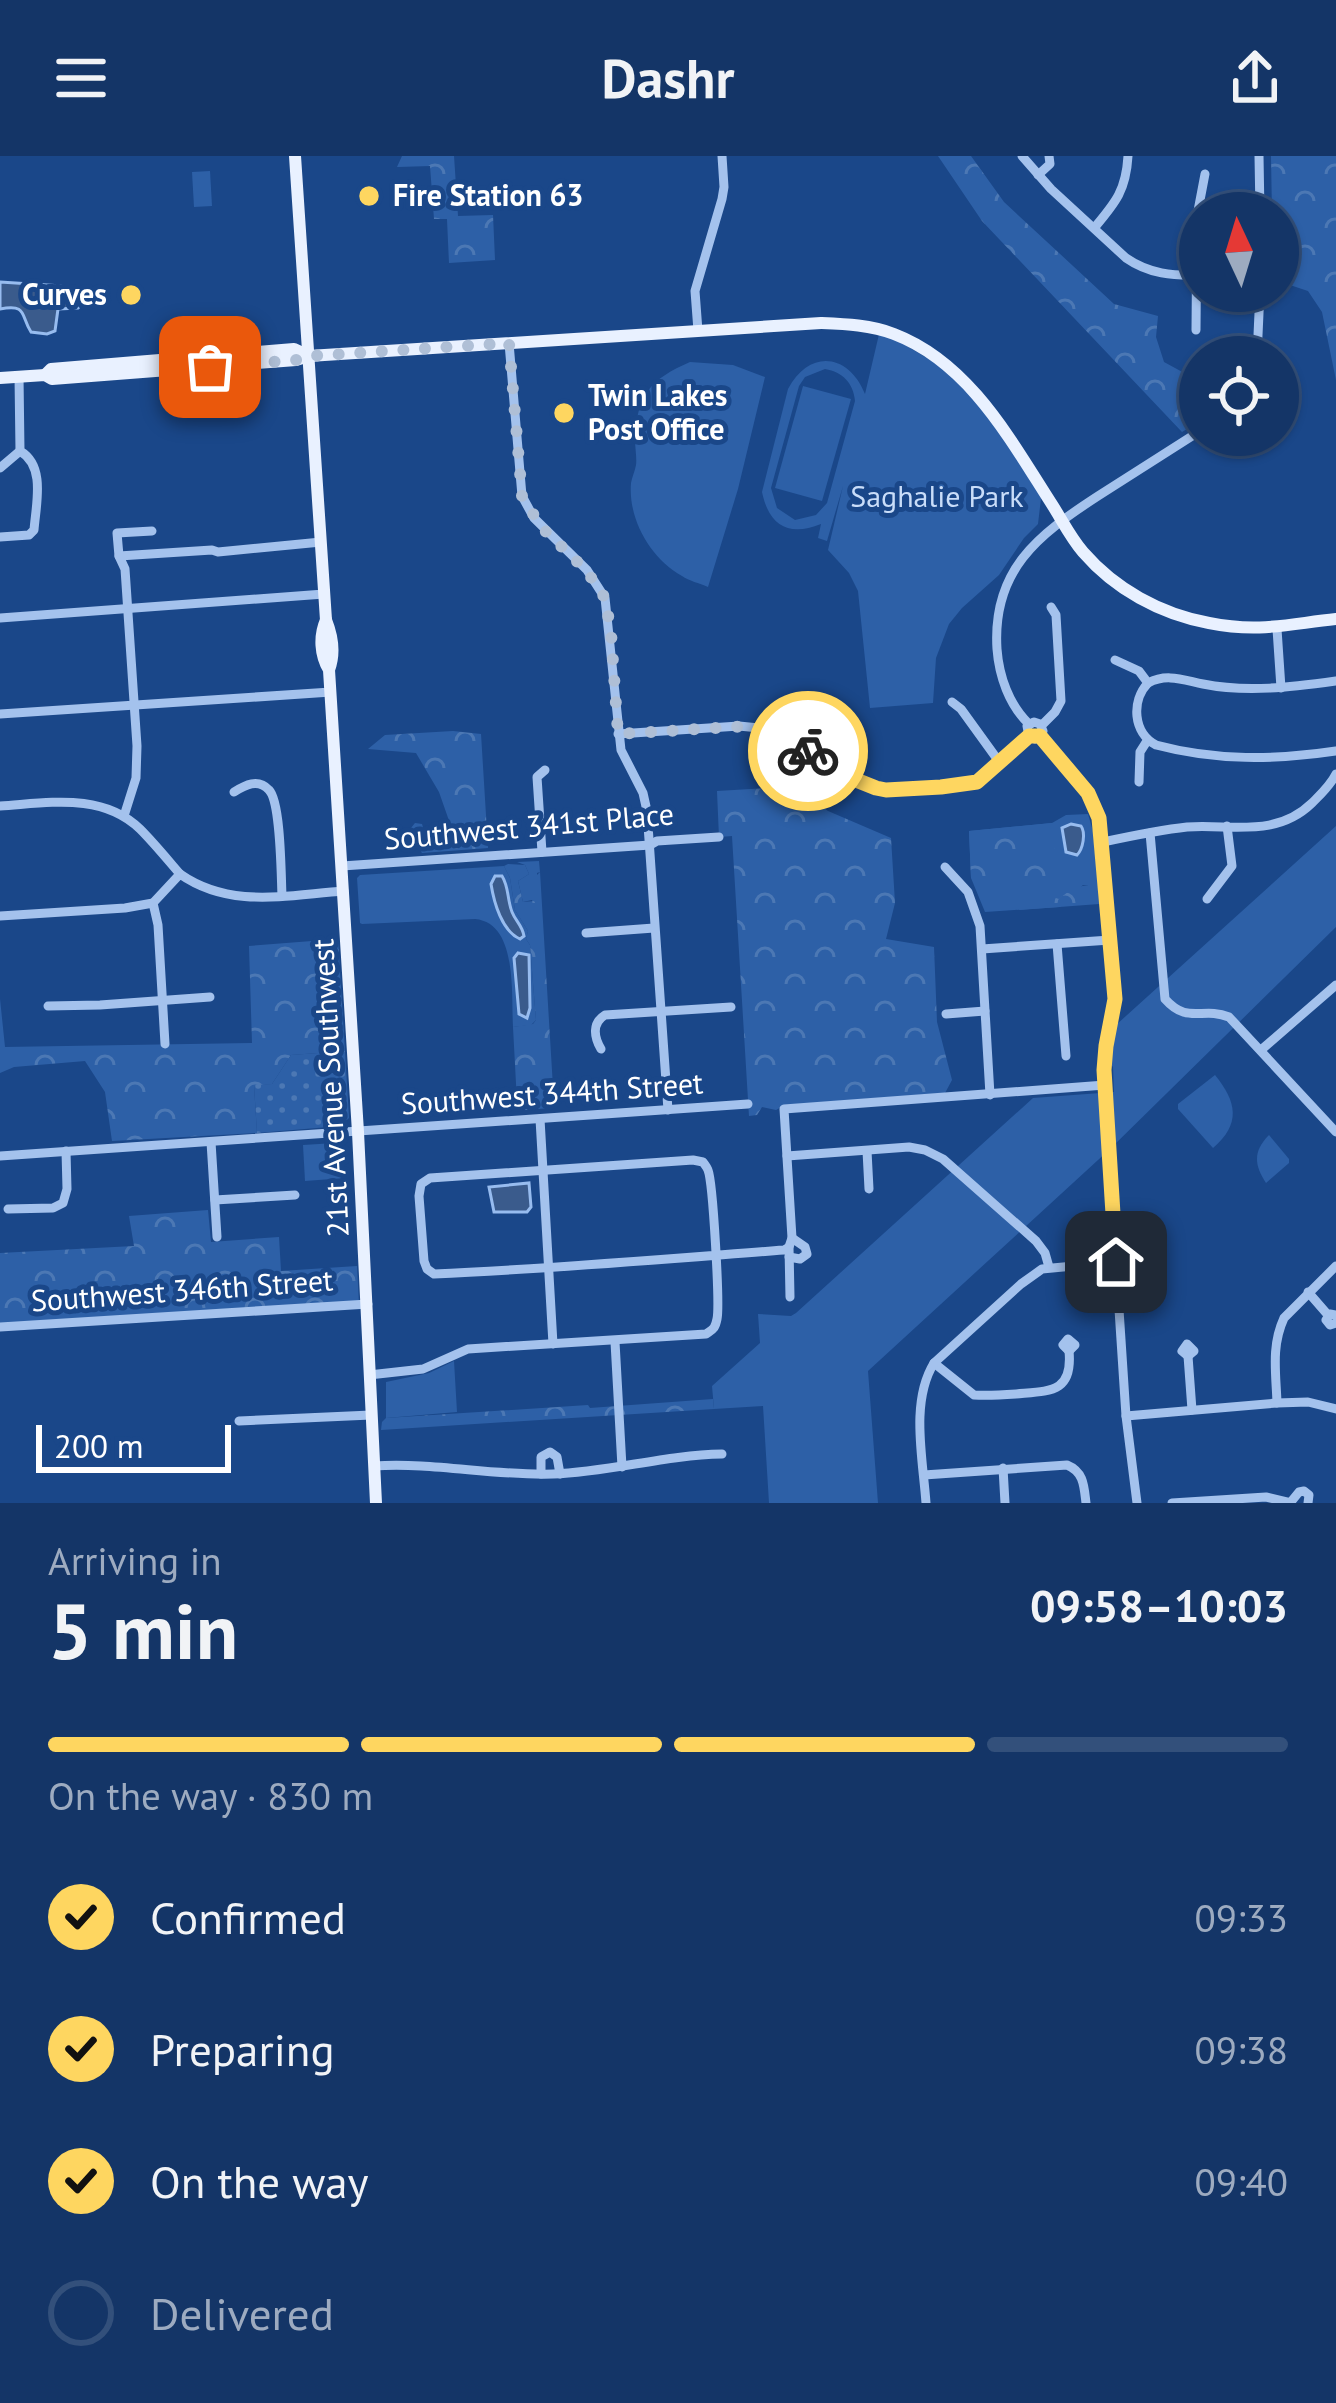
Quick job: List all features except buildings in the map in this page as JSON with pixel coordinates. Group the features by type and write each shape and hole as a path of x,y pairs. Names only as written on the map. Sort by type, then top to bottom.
{"main road":[{"name":"21st Avenue Southwest","path":"295,156 324,595 331,632 329,670 376,1503"},
{"path":"0,377 151,373 310,356 821,323 880,330 911,342 962,379 998,421 1085,554 1121,587 1140,599 1204,622 1239,628 1336,619"},
{"path":"45,375 51,369 294,349 310,356"},
{"path":"151,373 154,368 173,367 178,360"}],"street":[{"path":"698,332 695,291 722,199 722,156"},
{"path":"1038,175 1050,164 1049,156"},
{"path":"1095,227 1119,197 1128,156"},
{"path":"1259,156 1260,192"},
{"path":"1029,158 1038,175 1126,258 1139,267 1179,276"},
{"path":"1202,192 1205,174"},
{"path":"1196,330 1197,312"},
{"path":"509,343 522,496 542,528 586,570 605,598 618,734 623,758 645,798 668,1110"},
{"path":"19,376 20,451"},
{"path":"1137,1503 1126,1416 1105,1085 1115,999 1103,842 1088,793 1012,700 1001,674 998,613 1007,581 1030,548 1061,520 1179,444"},
{"path":"0,468 20,451"},
{"path":"0,537 29,535 34,530 35,465 20,451"},
{"path":"124,817 136,778 128,610 117,533 152,530"},
{"path":"119,556 321,542"},
{"path":"0,618 324,595"},
{"path":"618,734 759,728 788,739 856,780 886,790 977,782 1055,712 1061,692 1057,615 1051,607"},
{"path":"1277,628 1281,688"},
{"path":"1115,660 1139,671 1148,683"},
{"path":"1336,681 1281,688 1215,686 1162,677 1139,693 1137,705 1138,726 1148,741 1170,748 1215,757 1336,753"},
{"path":"0,714 331,692"},
{"path":"952,701 1000,763"},
{"path":"1139,782 1140,752 1148,741"},
{"path":"542,852 538,777 545,770"},
{"path":"1103,842 1181,828 1268,827 1304,811 1336,774"},
{"path":"234,792 256,783 272,793 282,896"},
{"path":"0,806 93,804 138,826 180,874 211,892 282,896 344,891"},
{"path":"1207,899 1232,866 1227,826"},
{"path":"1150,832 1165,999 1174,1010 1188,1015 1222,1014 1237,1024 1336,1132"},
{"name":"Southwest 341st Place","path":"342,866 719,837"},
{"path":"945,868 961,883 980,926 990,1095"},
{"path":"0,916 153,903 180,874"},
{"path":"78,896 80,911"},
{"path":"153,903 165,1044"},
{"path":"586,933 654,928"},
{"path":"982,950 1111,940"},
{"path":"1057,944 1066,1056"},
{"path":"1261,1050 1336,985"},
{"path":"48,1006 210,997"},
{"path":"602,1049 595,1031 602,1017 731,1006"},
{"path":"946,1014 985,1011"},
{"path":"790,1297 784,1109 1105,1085"},
{"name":"Southwest 344th Street","path":"0,1156 748,1104"},
{"path":"540,1119 553,1344"},
{"path":"211,1142 217,1237"},
{"path":"787,1156 918,1148 944,1159 1040,1244 1049,1267"},
{"path":"867,1150 869,1189"},
{"path":"8,1209 53,1208 63,1203 65,1151"},
{"path":"369,1375 423,1369 468,1349 706,1334 714,1327 718,1313 715,1256 710,1178 706,1164 693,1160 430,1178 421,1184 419,1196 423,1257 434,1274 715,1256 790,1248"},
{"path":"215,1200 295,1195"},
{"path":"926,1503 921,1398 934,1363 1021,1284 1049,1267 1116,1262"},
{"path":"1277,1403 1274,1350 1284,1318 1336,1266"},
{"path":"1308,1292 1333,1318"},
{"name":"Southwest 346th Street","path":"0,1327 368,1304"},
{"path":"615,1342 622,1467"},
{"path":"934,1363 974,1395 1043,1392 1056,1389 1066,1378 1070,1351"},
{"path":"1188,1356 1192,1410"},
{"path":"1126,1416 1277,1403 1308,1402 1336,1409"},
{"path":"239,1421 371,1415"},
{"path":"541,1474 541,1457 550,1452 557,1456 560,1474"},
{"path":"374,1466 560,1474 722,1454"},
{"path":"925,1475 1066,1465 1078,1472 1086,1503"},
{"path":"1003,1468 1005,1503"},
{"path":"1172,1503 1266,1497 1290,1503 1304,1491 1310,1495 1307,1503"}],"green space":[{"path":"402,156 454,156 458,216 493,215 495,260 449,263 447,219 434,219 430,166 397,167"},
{"path":"938,156 971,156 1004,202 1114,304 1158,316 1156,337 1164,362 1179,370 1179,429 982,221"},
{"path":"1271,156 1336,156 1336,380 1322,312 1308,291 1299,288 1299,192 1272,192"},
{"path":"210,171 212,206 194,207 192,172"},
{"name":"Saghalie Park","path":"880,330 962,379 1042,490 1038,524 999,575 949,624 936,658 933,703 870,708 858,591 828,550 843,486 827,541 818,538 821,524 799,529 782,526 770,513 762,492 788,389 797,376 807,367 829,361 849,371 865,394","holes":["825,369 846,379 855,401 827,503 816,515 795,520 777,508 771,488 799,386 805,377"]},
{"path":"690,362 733,365 765,377 708,587 685,578 660,559 637,524 631,497 636,423 643,399 656,382"},
{"path":"803,386 851,399 822,501 775,488"},
{"path":"481,734 488,848 422,853 418,841 407,837 415,823 422,824 430,839 453,832 439,792 416,753 368,749 385,735"},
{"path":"806,786 807,796 828,811 891,838 895,903 886,939 934,947 937,1022 952,1080 945,1093 785,1105 776,1110 762,1107 757,1115 749,1116 732,836 719,837 717,791"},
{"path":"1088,814 1098,885 1083,885 1060,907 985,912 971,878 969,831 1052,823 1066,815"},
{"path":"1052,823 1056,870 1041,883 1043,894 1059,899 1077,888 1098,885 1099,904 1019,910 1026,890 1021,879 981,883 971,878 969,831"},
{"path":"1336,826 1336,927 1110,1149 868,1371 878,1503 769,1503 763,1406 714,1409 712,1386 760,1343 758,1314 796,1313 1033,1098 1114,1092 1109,1062 1116,1025"},
{"path":"539,861 539,922 532,900 523,902 518,881 529,874 517,862"},
{"path":"525,865 529,874 518,881 523,902 534,901 537,906 536,876 540,872 551,1108 523,1110 517,1102 513,1027 536,1020 528,931 515,910 504,866"},
{"path":"504,866 515,910 528,931 536,1020 531,1025 513,1027 509,962 499,933 489,923 475,919 360,923 360,875"},
{"path":"338,939 345,1051 291,1055 272,1084 254,1086 257,1133 112,1141 105,1092 85,1061 14,1067 0,1073 0,999 5,1047 252,1043 249,946"},
{"path":"345,1051 349,1118 340,1126 257,1133 254,1085 272,1084 291,1055"},
{"path":"1215,1075 1228,1094 1233,1113 1228,1130 1213,1148 1178,1104"},
{"path":"1269,1135 1289,1163 1266,1183 1257,1158"},
{"path":"341,1144 345,1178 305,1181 303,1145"},
{"path":"208,1210 211,1242 279,1237 281,1271 357,1266 359,1304 0,1327 0,1253 134,1246 129,1216"},
{"path":"454,1361 457,1412 386,1418 386,1382 429,1373"},
{"path":"713,1399 714,1409 381,1430 386,1418"}],"shaded area":[{"path":"0,282 62,286 67,293 82,296 82,304 58,309 55,331 31,332 22,312 0,309"},
{"path":"1081,826 1083,833 1077,855 1066,852 1062,828"},
{"path":"495,876 504,880 523,932 520,939 500,916 491,884"},
{"path":"518,953 529,955 527,1018 519,1014 514,958"},
{"path":"529,1183 531,1207 527,1212 494,1212 489,1187"}],"way so far":[{"path":"210,367 509,343 522,496 542,528 596,580 605,598 618,734 748,726 772,732 808,751"}],"place":[{"name":"Fire Station 63","path":"369,196"},
{"name":"Curves","path":"131,295"},
{"name":"Twin Lakes Post Office","path":"564,413"}],"route":[{"path":"808,751 876,788 917,788 977,782 1029,736 1040,736 1088,793 1103,842 1115,982 1104,1070 1116,1262"}]}
